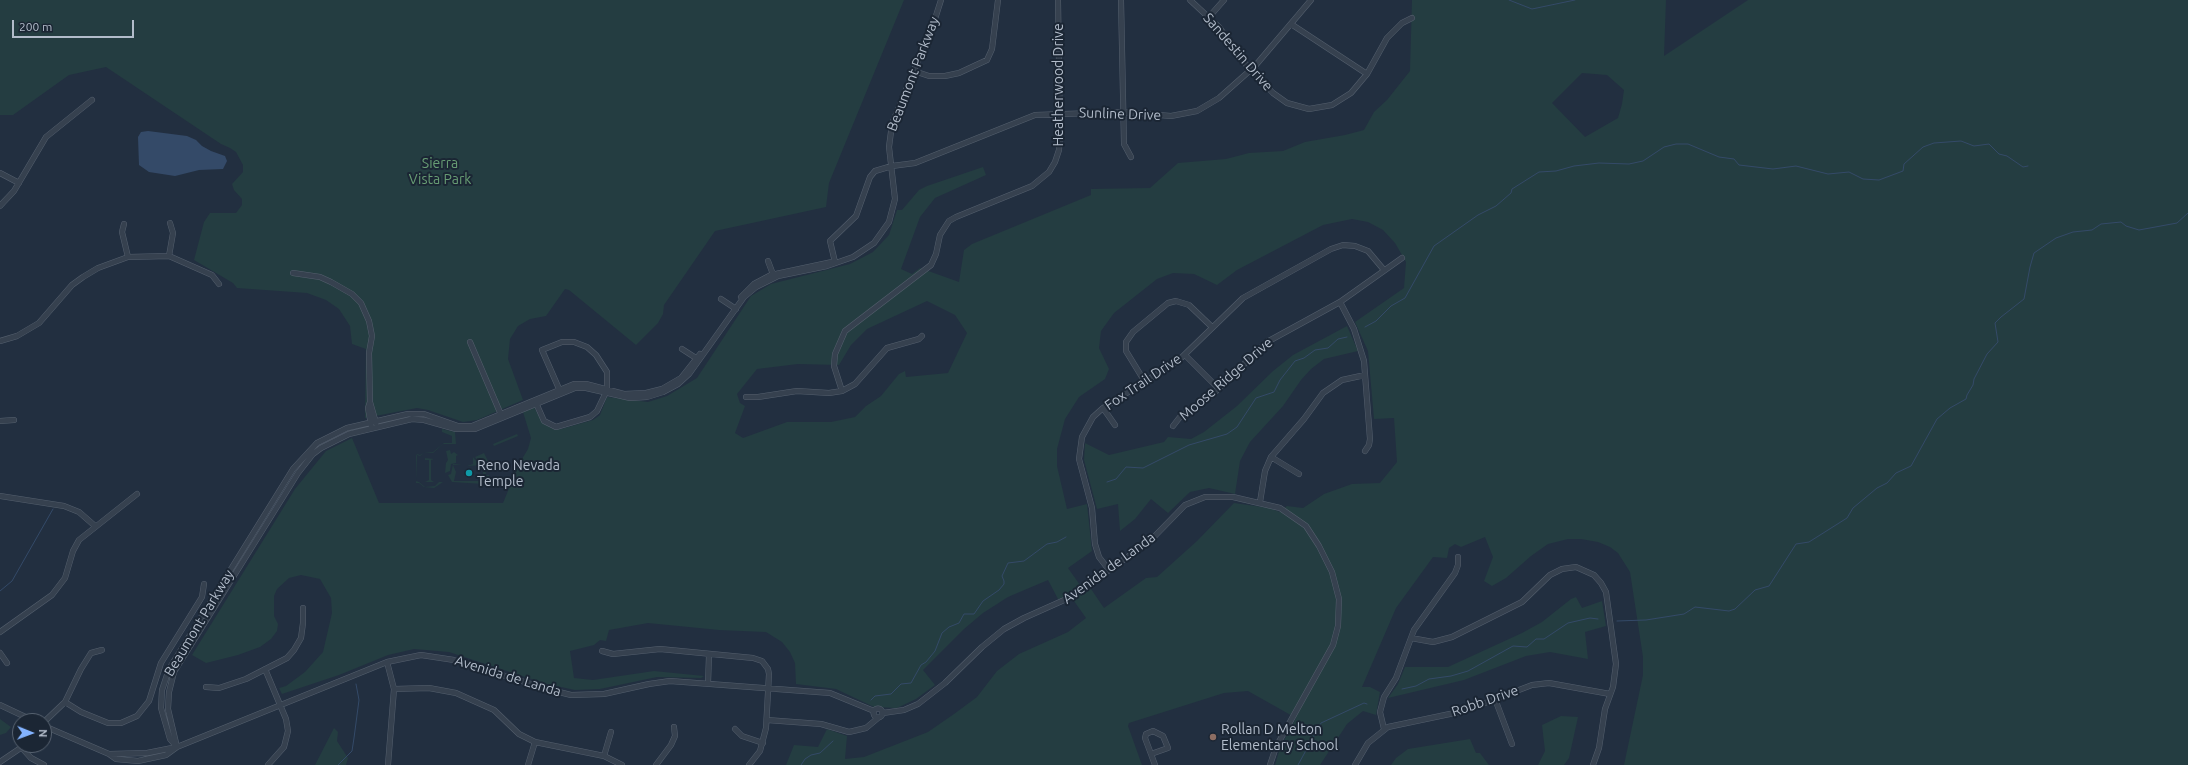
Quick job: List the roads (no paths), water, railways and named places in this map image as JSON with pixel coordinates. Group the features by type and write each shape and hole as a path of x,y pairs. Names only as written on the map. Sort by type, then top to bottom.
{"street":[{"name":"Beaumont Parkway","path":"177,747 170,718 168,700 171,682 178,665 306,463 321,448 334,440 349,434 416,419 453,429 468,430 560,391 580,388 605,391 630,398 655,395 684,380 734,308 750,291 774,276 828,266 835,262 853,257 874,243 885,229 891,215 895,199 889,147 890,132 894,117 934,22 941,0"},
{"path":"914,71 929,76 945,76 959,73 987,60 992,49 998,0"},
{"name":"Heatherwood Drive","path":"842,391 834,366 839,342 845,331 930,265 936,254 940,235 949,222 956,217 1032,186 1049,172 1059,150 1060,113 1058,0"},
{"path":"1121,0 1124,144 1131,157"},
{"name":"Sandestin Drive","path":"1190,0 1209,17 1229,39 1250,70 1280,99 1294,106 1309,109 1324,107 1338,102 1351,93 1367,74 1382,47 1394,30 1412,18"},
{"path":"1209,17 1224,0"},
{"name":"Sunline Drive","path":"835,262 830,240 856,216 872,173 892,166 915,163 1027,117 1060,113 1123,112 1171,116 1196,112 1220,98 1261,60 1311,0"},
{"path":"1291,24 1367,74"},
{"path":"1390,26 1394,30"},
{"path":"0,206 9,198 19,183 46,137 92,100"},
{"path":"0,173 19,183"},
{"path":"169,256 173,232 170,223"},
{"path":"124,224 122,232 128,257"},
{"name":"Fox Trail Drive","path":"1109,570 1099,557 1095,544 1094,517 1080,459 1080,445 1085,430 1093,417 1103,408 1185,355 1243,298 1331,249 1343,245 1355,246 1368,251 1384,270"},
{"path":"0,341 17,336 39,323 72,285 83,276 98,268 128,257 169,256 185,262 212,276 219,284"},
{"name":"Moose Ridge Drive","path":"1173,426 1180,417 1219,389 1267,342 1340,302 1402,258"},
{"path":"768,261 774,276"},
{"path":"294,273 320,277 352,294 361,303 369,321 372,336 369,353 370,402 374,428"},
{"path":"721,299 734,308"},
{"path":"1145,382 1128,355 1126,346 1130,334 1168,303 1180,301 1189,305 1212,327"},
{"path":"1340,302 1354,329 1362,350 1370,439 1369,445 1365,451"},
{"path":"746,397 758,397 796,391 829,393 842,391 854,384 887,348 918,339 922,336"},
{"path":"470,342 501,416"},
{"path":"536,403 544,421 552,426 561,426 594,414 599,407 605,391 607,372 596,355 586,347 574,342 562,342 542,350 560,391"},
{"path":"682,349 698,360"},
{"path":"1185,355 1219,389"},
{"path":"1260,502 1265,472 1271,457 1329,388 1342,380 1365,375"},
{"name":"Beaumont Parkway","path":"177,747 170,739 161,708 164,680 173,662 300,459 326,438 347,428 417,413 430,416 449,424 465,426 501,416 536,403 560,391"},
{"path":"493,417 496,406"},
{"path":"1103,408 1114,425"},
{"path":"0,421 14,420"},
{"path":"1271,457 1299,474"},
{"path":"0,632 57,590 65,578 76,545 83,535 137,494"},
{"name":"Avenida de Landa","path":"52,729 109,754 116,759 143,760 166,755 177,747 280,704 387,662 410,656 443,657 547,690 571,695 604,694 658,682 708,684 830,693 874,711 880,709 883,713 904,710 918,704 945,683 982,647 1004,629 1024,618 1061,603 1150,541 1179,509 1191,501 1213,496 1233,497 1260,502 1284,510 1306,526 1319,546 1332,572 1337,589 1340,608 1338,626 1332,645 1276,747 1270,765"},
{"path":"0,497 72,508 95,526"},
{"path":"1384,729 1380,716 1382,701 1396,678 1417,626 1457,570 1458,557"},
{"path":"1411,638 1433,642 1452,637 1516,605 1531,594 1550,575 1566,568 1585,570 1597,578 1606,592 1616,664 1598,752 1593,765"},
{"path":"65,702 81,712 108,723 121,723 137,716 149,701 161,663 202,597 204,584"},
{"path":"206,687 219,688 246,679 287,658 297,646 303,629 303,608"},
{"path":"602,651 613,654 660,649 760,660 768,669 769,688 767,720 763,744 749,765"},
{"path":"52,714 65,702 85,661 91,653 102,650"},
{"path":"0,653 7,663"},
{"path":"708,684 709,655"},
{"path":"387,662 394,689 388,765"},
{"path":"266,669 286,719 288,736 281,752 268,765"},
{"name":"Robb Drive","path":"1355,765 1368,743 1384,729 1402,723 1464,711 1532,684 1544,683 1610,694"},
{"path":"394,689 429,688 466,697 494,710 519,734 535,742 604,756 622,765"},
{"path":"1495,699 1512,744"},
{"path":"0,705 17,713"},
{"path":"874,711 875,716 878,718"},
{"path":"767,720 821,724 849,732 866,728 883,713"},
{"path":"656,765 673,741 675,736 674,727"},
{"path":"735,729 742,736 763,744"},
{"path":"1151,754 1168,748 1163,736 1153,731 1146,734 1144,738 1155,765"},
{"path":"604,756 611,732"},
{"path":"528,765 535,742"},
{"path":"0,762 14,753"},
{"path":"28,753 31,758 44,765"}],"water":[{"path":"148,131 187,136 196,140 202,146 211,151 225,156 227,161 223,169 199,170 175,176 149,172 139,165 138,137 141,132"}],"waterway":[{"path":"1509,0 1532,9 1575,0"},
{"path":"1365,327 1376,321 1391,306 1405,298 1434,246 1478,215 1496,206 1511,193 1512,189 1539,172 1556,171 1574,166 1599,163 1629,164 1643,161 1664,147 1676,144 1688,144 1719,157 1734,159 1739,165 1773,169 1796,166 1828,174 1849,172 1863,179 1879,180 1903,171 1904,164 1923,147 1934,143 1961,141 1974,146 1989,144 1999,154 2007,156 2023,167 2028,166"},
{"path":"1617,621 1646,620 1684,614 1695,607 1729,611 1735,609 1755,590 1769,586 1796,544 1809,542 1847,518 1853,508 1877,488 1887,483 1896,473 1911,466 1937,419 1950,408 1966,399 1973,385 1974,379 1987,354 1998,342 1995,323 2024,299 2034,253 2056,238 2073,232 2092,230 2101,224 2121,222 2126,226 2139,230 2177,223 2188,213"},
{"path":"1107,482 1116,479 1126,467 1143,468 1189,445 1227,434 1237,427 1256,398 1274,392 1280,380 1295,361 1304,358 1315,350 1328,348 1338,339 1347,337"},
{"path":"0,591 12,581 53,509"},
{"path":"871,700 875,696 891,694 901,684 911,683 921,665 926,662 935,651 942,633 949,627 959,623 964,614 974,614 983,601 999,590 1004,584 1002,576 1008,563 1024,561 1047,544 1057,542 1066,537"},
{"path":"1402,689 1416,686 1429,679 1451,676 1468,671 1513,646 1527,647 1536,639 1544,639 1568,623 1590,618 1598,619"},
{"path":"338,765 352,751 359,700 356,684"},
{"path":"1298,765 1321,723 1364,703 1367,704"},
{"path":"801,765 805,759 811,755 820,753 833,741"}],"place":[{"name":"Reno Nevada Temple","path":"469,473"},
{"name":"Rollan D Melton Elementary School","path":"1213,737"}],"park label":[{"name":"Sierra Vista Park","path":"440,172"}]}
